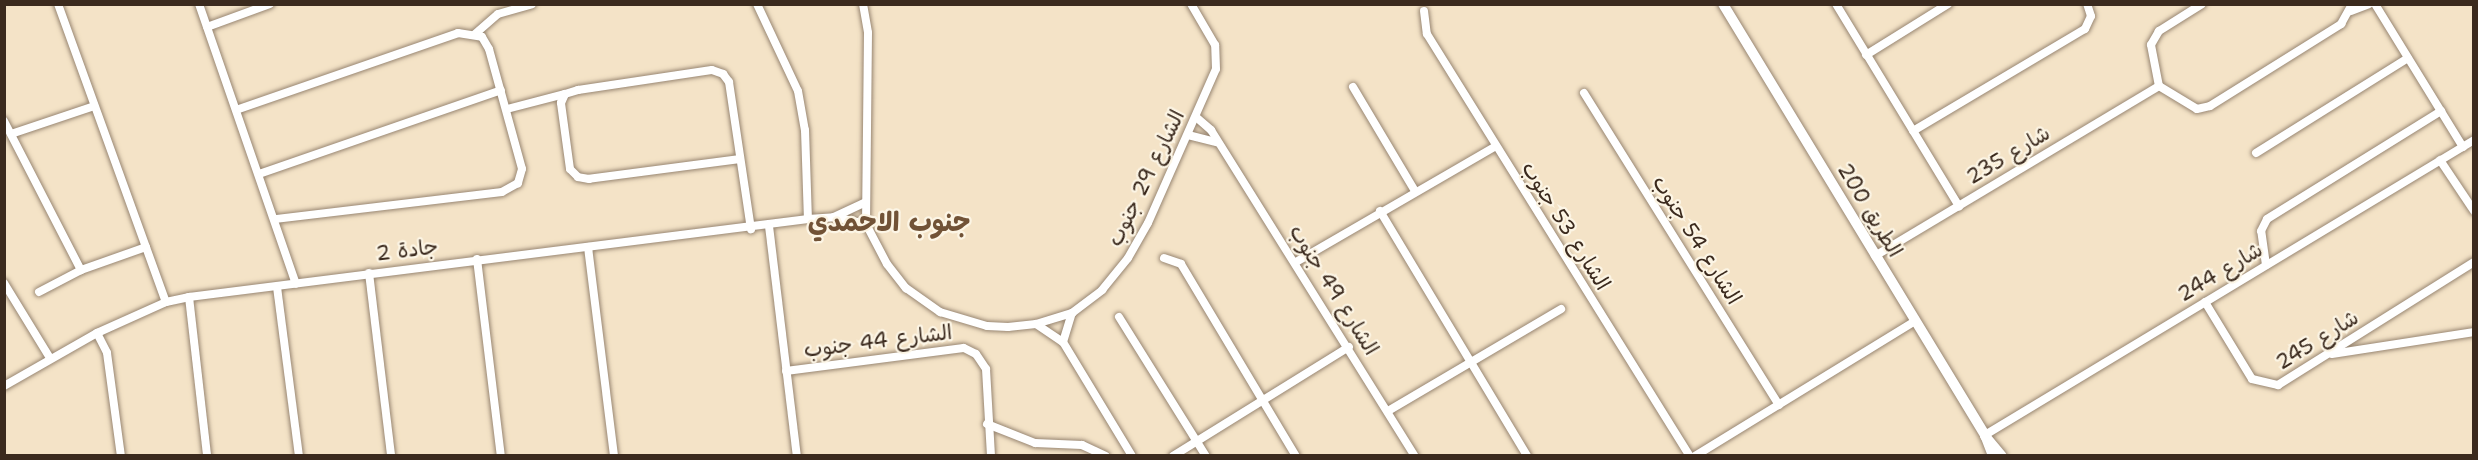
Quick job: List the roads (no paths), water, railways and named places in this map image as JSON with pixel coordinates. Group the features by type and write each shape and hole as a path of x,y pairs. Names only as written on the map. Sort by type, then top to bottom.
{"main road":[{"name":"الطريق 200","path":"1723,4 1985,435 2002,456"},
{"name":"الطريق 200","path":"1985,435 1993,456"}],"street":[{"path":"58,4 166,302"},
{"path":"199,4 296,284"},
{"path":"207,27 270,4"},
{"path":"493,4 498,14"},
{"path":"475,34 498,14 532,4"},
{"path":"757,4 798,91 806,130 808,219"},
{"name":"الشارع 29 جنوب","path":"863,4 868,33 866,224 887,264 906,288 940,312 987,326 1036,324 1072,313 1102,290 1128,258 1196,117 1218,62 1215,45 1191,4"},
{"path":"1836,4 1959,206"},
{"path":"1866,55 1948,4"},
{"path":"1913,131 2085,29 2091,16 2087,4"},
{"path":"2202,4 2154,37 2151,48 2159,86 2188,107 2206,108 2341,24 2352,8 2369,4"},
{"path":"2376,4 2463,147"},
{"name":"الشارع 53 جنوب","path":"1424,11 1427,34 1494,147 1690,456"},
{"path":"236,110 459,33 482,36 489,49 522,170 518,183 502,192 275,219"},
{"path":"2256,153 2408,58"},
{"path":"507,109 565,94 712,70 723,74 729,82 751,229"},
{"name":"شارع 235","path":"1875,256 2159,86"},
{"path":"1353,87 1415,190"},
{"path":"259,174 501,90"},
{"name":"الشارع 54 جنوب","path":"1584,93 1779,405"},
{"path":"565,94 561,103 570,169 578,177 589,180 740,159"},
{"path":"11,134 94,106"},
{"path":"2266,265 2261,231 2270,216 2441,111"},
{"name":"الشارع 49 جنوب","path":"1196,117 1211,130 1296,262 1415,456"},
{"path":"4,121 81,270"},
{"path":"1189,131 1206,136 1220,146"},
{"name":"شارع 244","path":"1985,435 2474,140"},
{"path":"1296,262 1415,190 1494,147"},
{"path":"2440,160 2474,211"},
{"name":"جادة 2","path":"834,217 866,202"},
{"path":"1380,212 1527,456"},
{"name":"جادة 2","path":"4,386 97,333 166,302 189,297 477,259 751,229 808,219 834,217 866,224"},
{"path":"769,226 797,456"},
{"path":"39,292 81,270 146,247"},
{"path":"588,247 614,456"},
{"path":"1164,258 1181,264 1296,456"},
{"path":"477,259 501,456"},
{"name":"شارع 245","path":"2205,302 2252,379 2261,384 2278,385 2474,262"},
{"path":"369,273 391,456"},
{"path":"4,283 51,358"},
{"path":"277,287 299,456"},
{"path":"189,297 207,456"},
{"path":"1388,411 1562,309"},
{"path":"1063,342 1072,313"},
{"path":"1119,317 1206,456"},
{"path":"1695,456 1915,321"},
{"path":"1036,324 1063,342 1132,456"},
{"path":"2328,355 2474,332"},
{"path":"97,333 107,353 121,456"},
{"name":"الشارع 44 جنوب","path":"786,371 964,348 976,354 986,369 987,424 991,456"},
{"path":"1173,456 1349,348"},
{"path":"987,424 1035,443 1082,445 1106,456"}],"district":[{"name":"جنوب الاحمدي","path":"889,222"}]}
